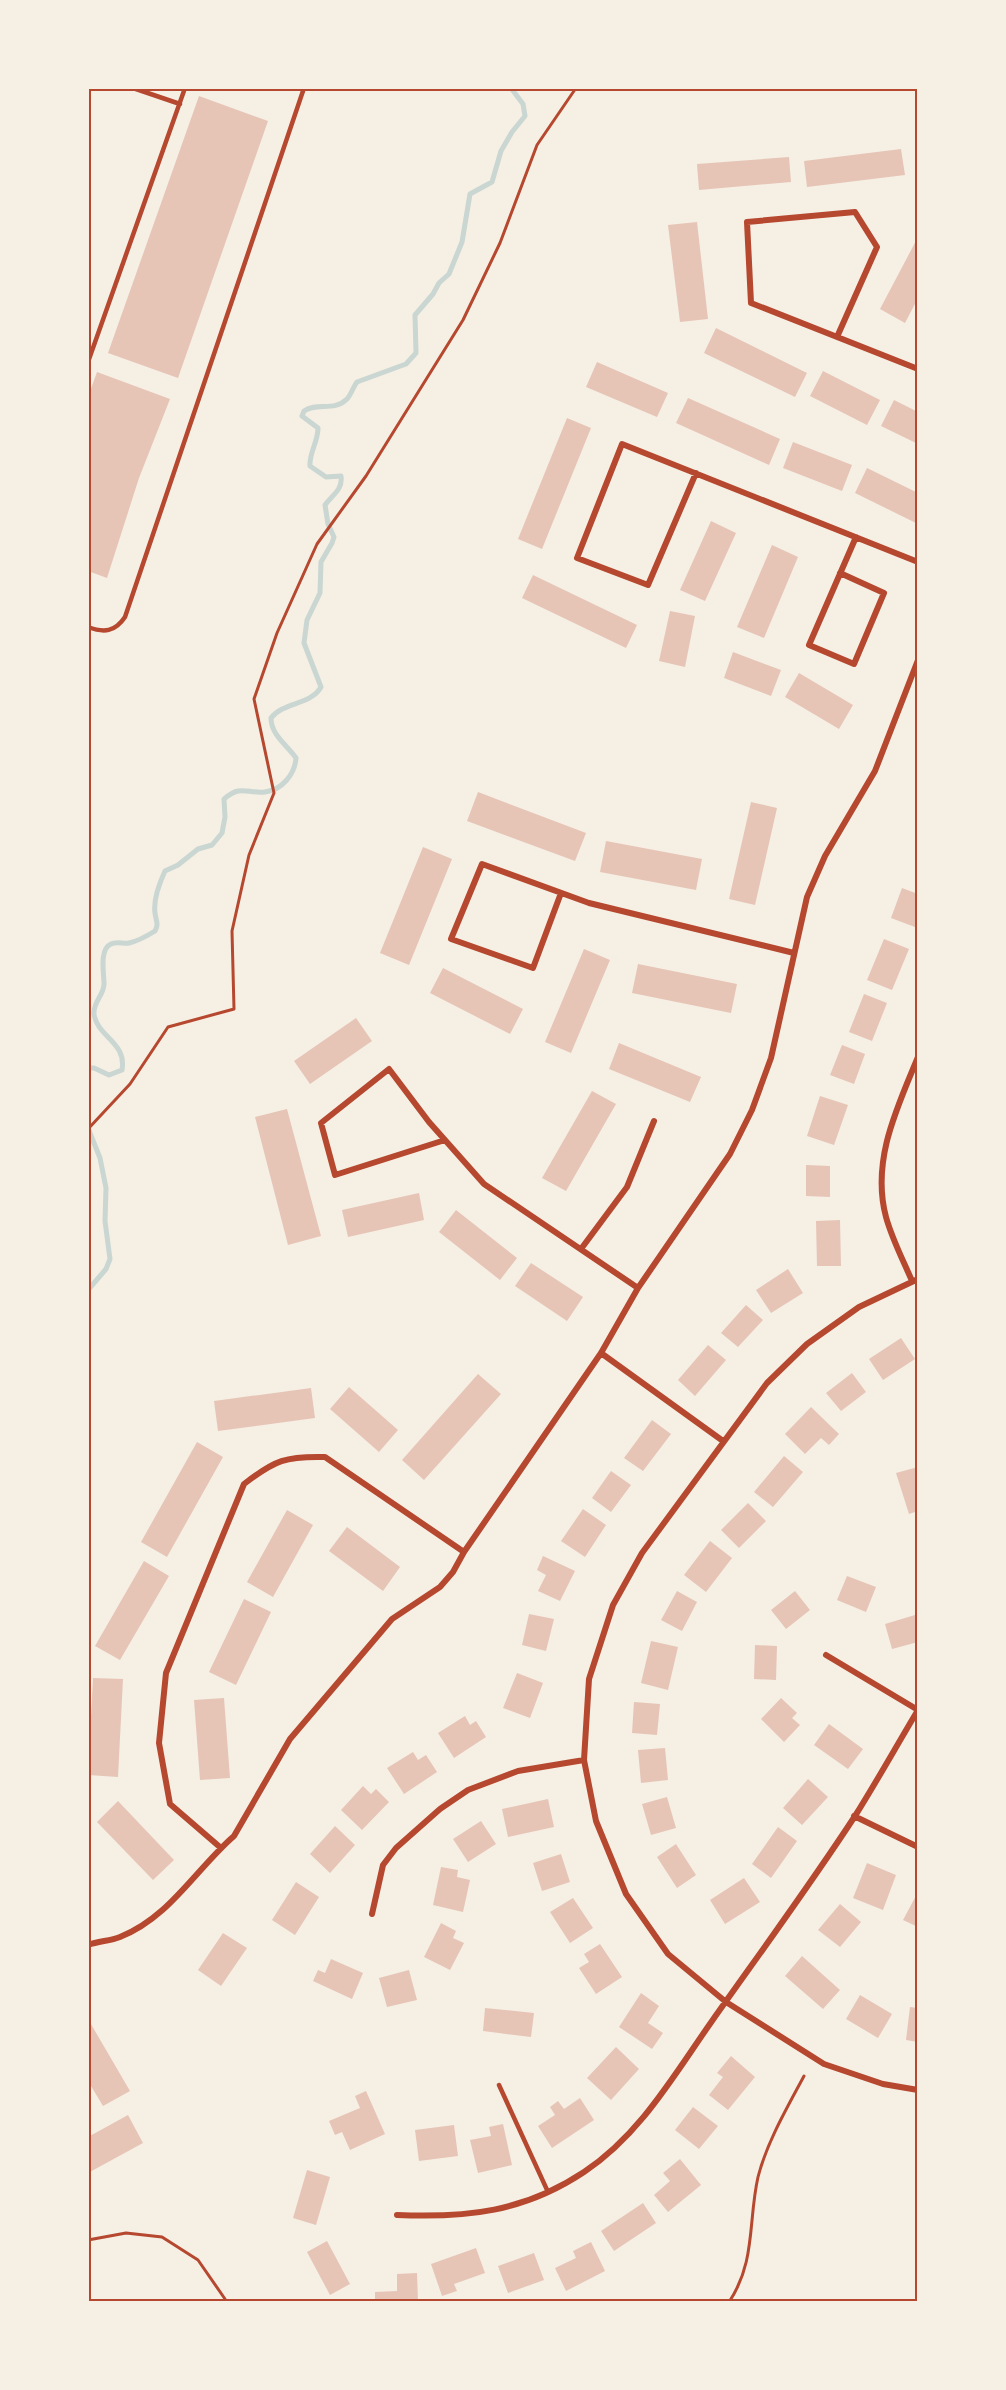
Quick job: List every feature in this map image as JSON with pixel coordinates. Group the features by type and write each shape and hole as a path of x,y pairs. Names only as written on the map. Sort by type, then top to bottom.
{"street":[{"path":"837,337 877,247 855,212 747,222 751,303 837,337 918,369"},
{"path":"696,473 648,585 577,558 622,444 696,473 918,562"},
{"path":"840,573 884,593 854,664 809,645 840,573 856,537"},
{"path":"88,1944 120,1937 143,1924 184,1891 234,1836 290,1739 392,1619 440,1587 453,1572 464,1552 602,1353 638,1288 730,1154 752,1110 771,1058 807,897 825,856 875,771 918,660"},
{"path":"561,893 533,968 451,939 482,864 589,903 794,953"},
{"path":"918,1057 887,1134 882,1175 886,1216 915,1280 859,1307 807,1344 767,1383 642,1552 613,1605 589,1679 584,1760 596,1821 626,1894 668,1954 726,2002 824,2064 883,2084 918,2090"},
{"path":"445,1140 335,1176 321,1123 389,1069 445,1140 484,1184 638,1288"},
{"path":"581,1249 627,1187 654,1121"},
{"path":"602,1353 723,1441"},
{"path":"221,1848 170,1804 159,1743 166,1673 244,1484 269,1465 299,1456 325,1457 464,1552"},
{"path":"397,2215 444,2217 494,2211 548,2192 582,2173 611,2152 643,2119 854,1816 918,1710 826,1655"},
{"path":"372,1914 383,1865 396,1848 440,1809 468,1790 518,1771 584,1760"},
{"path":"854,1816 918,1847"}],"lane":[{"path":"134,88 180,104"},
{"path":"88,362 185,88"},
{"path":"88,627 106,631 115,628 125,617 304,88"},
{"path":"499,2085 548,2192"}],"path":[{"path":"88,1129 130,1084 168,1027 234,1010 232,931 249,855 274,793 254,699 277,633 317,544 366,476 463,320 500,243 537,145 576,88"},
{"path":"729,2301 744,2274 750,2251 759,2176 786,2109 804,2076"},
{"path":"88,2240 126,2233 162,2236 198,2260 224,2301"}],"building":[{"path":"199,96 268,121 178,378 108,353"},
{"path":"901,149 905,175 807,187 804,161"},
{"path":"789,157 791,182 699,190 697,164"},
{"path":"697,222 708,319 680,322 668,225"},
{"path":"918,237 918,298 905,323 880,309"},
{"path":"716,328 807,373 795,397 704,353"},
{"path":"597,362 668,393 657,417 586,387"},
{"path":"823,371 880,400 867,425 810,396"},
{"path":"97,372 170,399 139,478 107,578 88,571 88,397"},
{"path":"688,398 780,439 769,465 676,423"},
{"path":"894,400 918,412 918,444 881,426"},
{"path":"567,418 591,428 542,549 518,539"},
{"path":"793,442 852,465 842,491 783,468"},
{"path":"867,468 918,493 918,524 855,493"},
{"path":"711,521 736,533 705,601 680,590"},
{"path":"772,545 798,557 764,638 737,627"},
{"path":"533,575 637,625 626,648 522,598"},
{"path":"670,611 695,616 685,667 659,661"},
{"path":"733,652 781,670 771,696 724,678"},
{"path":"799,673 853,705 839,729 785,697"},
{"path":"478,792 586,833 575,861 467,821"},
{"path":"751,802 777,808 755,905 729,899"},
{"path":"606,841 702,859 696,890 600,872"},
{"path":"423,847 452,859 409,965 380,953"},
{"path":"902,888 918,894 918,922 915,927 891,918"},
{"path":"884,939 909,949 892,990 867,980"},
{"path":"584,949 610,960 571,1053 545,1042"},
{"path":"638,964 737,984 731,1013 632,993"},
{"path":"443,968 523,1009 510,1034 430,993"},
{"path":"864,994 887,1003 872,1041 849,1032"},
{"path":"356,1018 372,1041 310,1084 294,1061"},
{"path":"619,1043 701,1077 690,1102 609,1069"},
{"path":"842,1045 865,1054 854,1084 830,1075"},
{"path":"592,1091 616,1104 566,1191 542,1178"},
{"path":"820,1096 848,1105 834,1145 807,1136"},
{"path":"287,1109 321,1236 288,1245 255,1117"},
{"path":"806,1165 830,1166 830,1197 806,1196"},
{"path":"419,1193 424,1220 348,1237 342,1210"},
{"path":"456,1210 517,1258 500,1280 439,1232"},
{"path":"840,1220 841,1266 817,1266 816,1221"},
{"path":"531,1263 583,1297 567,1321 515,1286"},
{"path":"788,1269 803,1293 771,1313 756,1290"},
{"path":"746,1305 763,1320 738,1347 721,1333"},
{"path":"901,1338 915,1359 883,1380 869,1359"},
{"path":"708,1345 726,1360 695,1396 678,1380"},
{"path":"852,1373 866,1392 841,1411 826,1393"},
{"path":"478,1374 501,1394 424,1480 402,1460"},
{"path":"349,1387 398,1430 379,1452 330,1409"},
{"path":"311,1388 315,1418 218,1431 214,1401"},
{"path":"811,1407 839,1434 829,1445 821,1438 805,1454 785,1434"},
{"path":"652,1420 671,1434 643,1471 624,1458"},
{"path":"197,1442 223,1457 167,1557 141,1542"},
{"path":"784,1456 803,1472 773,1507 754,1492"},
{"path":"918,1467 918,1511 909,1514 896,1473"},
{"path":"611,1471 631,1485 611,1512 592,1498"},
{"path":"748,1503 766,1521 739,1548 721,1530"},
{"path":"583,1509 606,1525 585,1557 561,1541"},
{"path":"287,1510 313,1525 273,1597 247,1582"},
{"path":"347,1527 400,1567 383,1591 329,1551"},
{"path":"710,1541 732,1558 706,1592 684,1575"},
{"path":"543,1556 575,1571 560,1601 538,1591 546,1575 537,1570"},
{"path":"144,1561 169,1576 120,1660 95,1646"},
{"path":"847,1576 876,1587 866,1612 837,1600"},
{"path":"677,1591 697,1602 682,1631 661,1620"},
{"path":"795,1591 810,1610 786,1629 771,1610"},
{"path":"244,1599 271,1612 236,1685 209,1672"},
{"path":"529,1614 554,1619 546,1651 522,1645"},
{"path":"915,1615 918,1642 892,1649 885,1624"},
{"path":"651,1641 678,1647 668,1690 641,1683"},
{"path":"755,1645 777,1646 776,1680 754,1679"},
{"path":"517,1673 543,1683 530,1718 503,1708"},
{"path":"93,1678 123,1679 118,1777 88,1775"},
{"path":"224,1698 230,1778 200,1780 194,1700"},
{"path":"781,1698 797,1713 792,1718 800,1725 784,1742 761,1719"},
{"path":"634,1702 660,1704 657,1735 632,1733"},
{"path":"465,1716 470,1725 476,1721 486,1737 454,1758 438,1733"},
{"path":"829,1724 863,1749 848,1769 814,1745"},
{"path":"665,1748 668,1780 641,1783 638,1750"},
{"path":"413,1752 418,1760 426,1755 437,1772 404,1794 387,1768"},
{"path":"808,1779 828,1797 802,1825 783,1808"},
{"path":"363,1786 371,1794 376,1789 389,1802 362,1830 341,1810"},
{"path":"667,1797 676,1828 651,1835 642,1804"},
{"path":"548,1799 554,1827 508,1837 502,1809"},
{"path":"118,1801 174,1860 153,1880 97,1822"},
{"path":"481,1821 496,1844 468,1862 453,1839"},
{"path":"335,1826 355,1845 330,1873 310,1854"},
{"path":"778,1827 797,1841 771,1878 752,1864"},
{"path":"676,1844 696,1875 677,1888 657,1857"},
{"path":"561,1854 570,1882 542,1891 533,1863"},
{"path":"867,1863 896,1875 883,1910 853,1898"},
{"path":"441,1867 458,1870 457,1877 470,1880 463,1912 433,1905"},
{"path":"744,1878 760,1902 725,1924 710,1900"},
{"path":"296,1882 319,1897 295,1935 272,1920"},
{"path":"918,1892 918,1927 903,1920"},
{"path":"573,1898 593,1928 570,1943 550,1912"},
{"path":"840,1904 861,1922 840,1947 818,1930"},
{"path":"441,1923 456,1931 453,1938 464,1943 450,1970 424,1957"},
{"path":"223,1933 247,1948 221,1986 198,1970"},
{"path":"600,1944 622,1977 596,1994 579,1968 589,1962 584,1954"},
{"path":"802,1956 840,1990 823,2009 785,1976"},
{"path":"331,1959 363,1973 352,1999 313,1981 318,1970 325,1973"},
{"path":"409,1970 417,2000 387,2007 379,1978"},
{"path":"641,1993 659,2006 648,2023 663,2033 652,2049 619,2027"},
{"path":"860,1995 892,2014 878,2038 846,2019"},
{"path":"910,2007 918,2008 918,2042 906,2040"},
{"path":"485,2008 534,2013 531,2037 483,2031"},
{"path":"88,2019 130,2091 103,2106 88,2081"},
{"path":"616,2047 639,2069 611,2100 587,2078"},
{"path":"731,2056 755,2077 728,2110 709,2095 723,2077 717,2073"},
{"path":"366,2091 385,2134 350,2150 342,2132 335,2135 329,2121 360,2108 355,2096"},
{"path":"580,2098 594,2120 552,2148 538,2126 555,2115 550,2107 558,2101 564,2109"},
{"path":"693,2107 718,2126 699,2149 675,2130"},
{"path":"128,2115 143,2143 88,2173 88,2137"},
{"path":"503,2124 512,2165 478,2173 470,2140 491,2136 489,2127"},
{"path":"454,2125 458,2156 419,2161 415,2130"},
{"path":"680,2159 701,2185 668,2212 654,2195 670,2181 663,2173"},
{"path":"307,2170 330,2177 316,2225 293,2218"},
{"path":"643,2203 656,2223 614,2251 601,2231"},
{"path":"327,2241 350,2284 330,2295 307,2252"},
{"path":"591,2242 605,2271 566,2291 555,2268 576,2258 573,2251"},
{"path":"476,2248 485,2273 454,2284 457,2291 442,2296 431,2264"},
{"path":"534,2253 544,2280 508,2293 498,2266"},
{"path":"417,2273 418,2302 375,2302 375,2292 397,2291 397,2274"}],"waterway":[{"path":"88,1068 94,1068 109,1075 122,1070 120,1053 100,1029 94,1014 95,1006 104,988 103,962 107,947 115,943 132,942 155,931 156,897 165,871 178,865 198,849 212,845 222,833 225,817 224,799 240,791 271,791 282,785 293,770 296,758 277,735 271,718 282,709 311,697 321,687 304,643 307,620 320,593 321,562 334,537 328,524 325,505 339,489 341,481 341,476 326,477 310,466 318,428 302,416 309,408 342,403 357,382 406,364 416,353 415,315 439,283 449,274 462,242 470,194 492,182 501,151 525,116 523,104 511,88"},
{"path":"88,1128 100,1158 106,1188 105,1221 110,1259 106,1269 88,1290"},
{"path":"88,1291 88,1322"}]}
